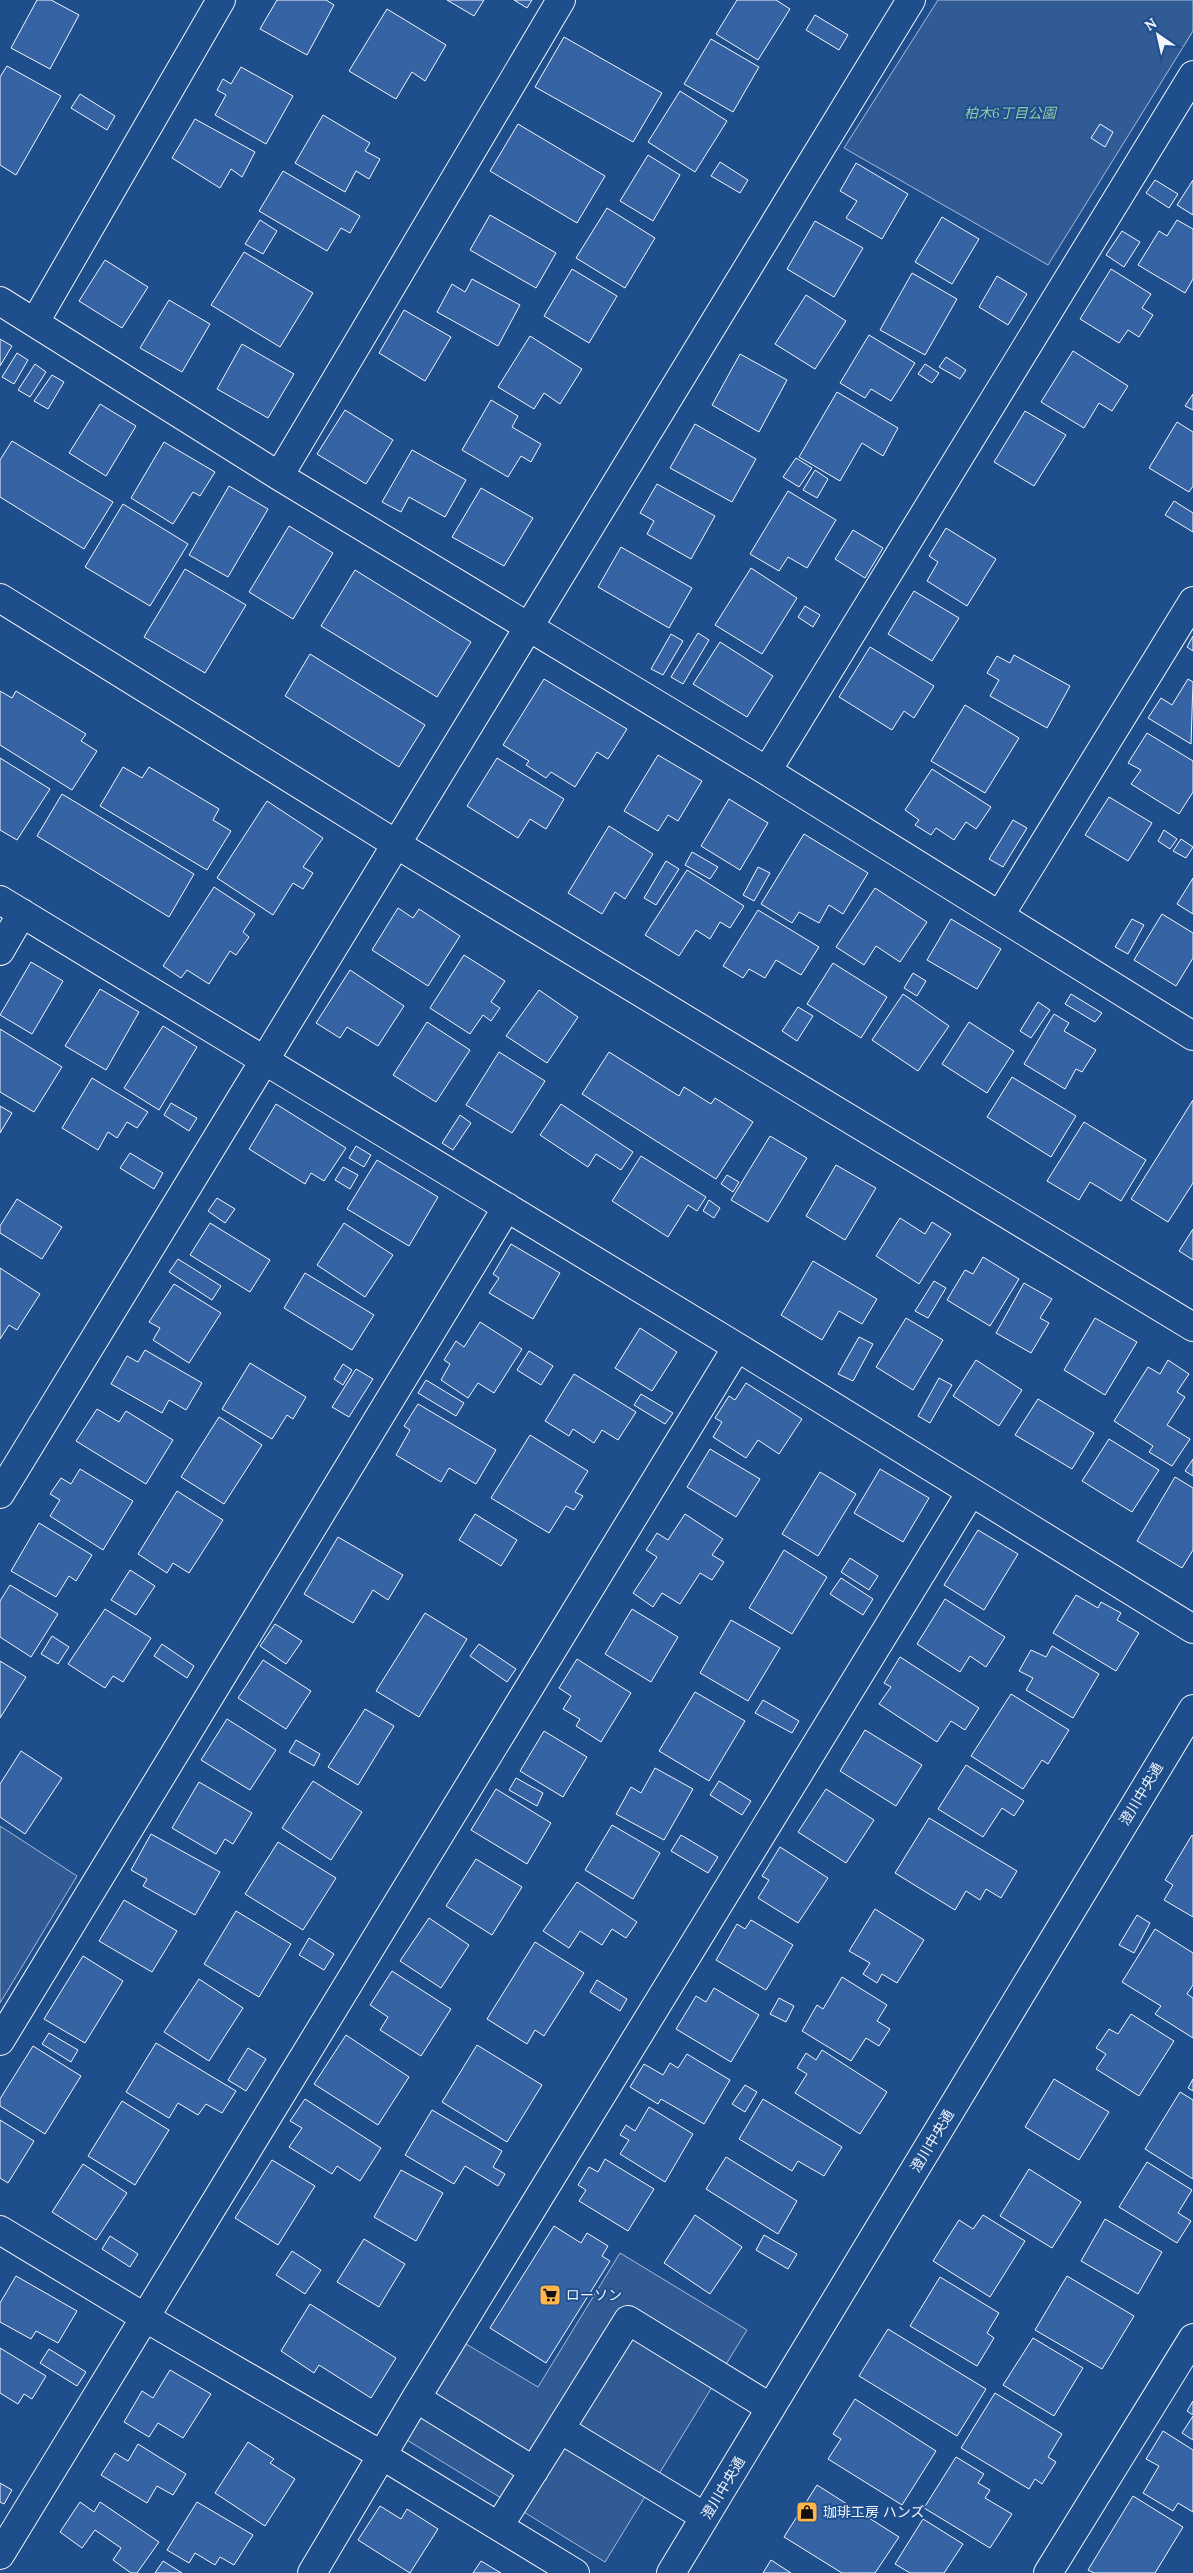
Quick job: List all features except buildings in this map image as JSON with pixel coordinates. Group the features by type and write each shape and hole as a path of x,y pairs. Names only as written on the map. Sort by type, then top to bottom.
{"street":[{"path":"35,322 221,0"},
{"path":"279,476 560,0"},
{"path":"0,1494 263,1060 912,0"},
{"path":"767,771 1193,75"},
{"path":"0,301 279,476 767,771 1193,1036"},
{"path":"0,598 396,844 1193,1327"},
{"path":"1000,915 1193,601"},
{"path":"0,951 11,907 737,1347 1193,1629"},
{"path":"0,2041 507,1207"},
{"path":"0,2555 737,1347"},
{"path":"312,2573 384,2456 416,2398 970,1492"},
{"name":"澄川中央通","path":"671,2573 1193,1709"},
{"path":"0,2230 144,2317 384,2456 575,2573"},
{"path":"499,2526 628,2320 771,2408"},
{"path":"1048,2573 1193,2338"},
{"path":"416,2398 534,2471"},
{"path":"560,2429 705,2517"}],"shaded area":[{"name":"柏木6丁目公園","path":"938,0 1193,0 1193,31 1048,265 844,148"},
{"path":"0,1826 77,1876 0,2003"},
{"path":"620,2253 747,2330 605,2562 407,2440 466,2344 538,2387"}],"place":[{"name":"ローソン","path":"550,2295"},
{"name":"珈琲工房 ハンズ","path":"807,2512"}]}
